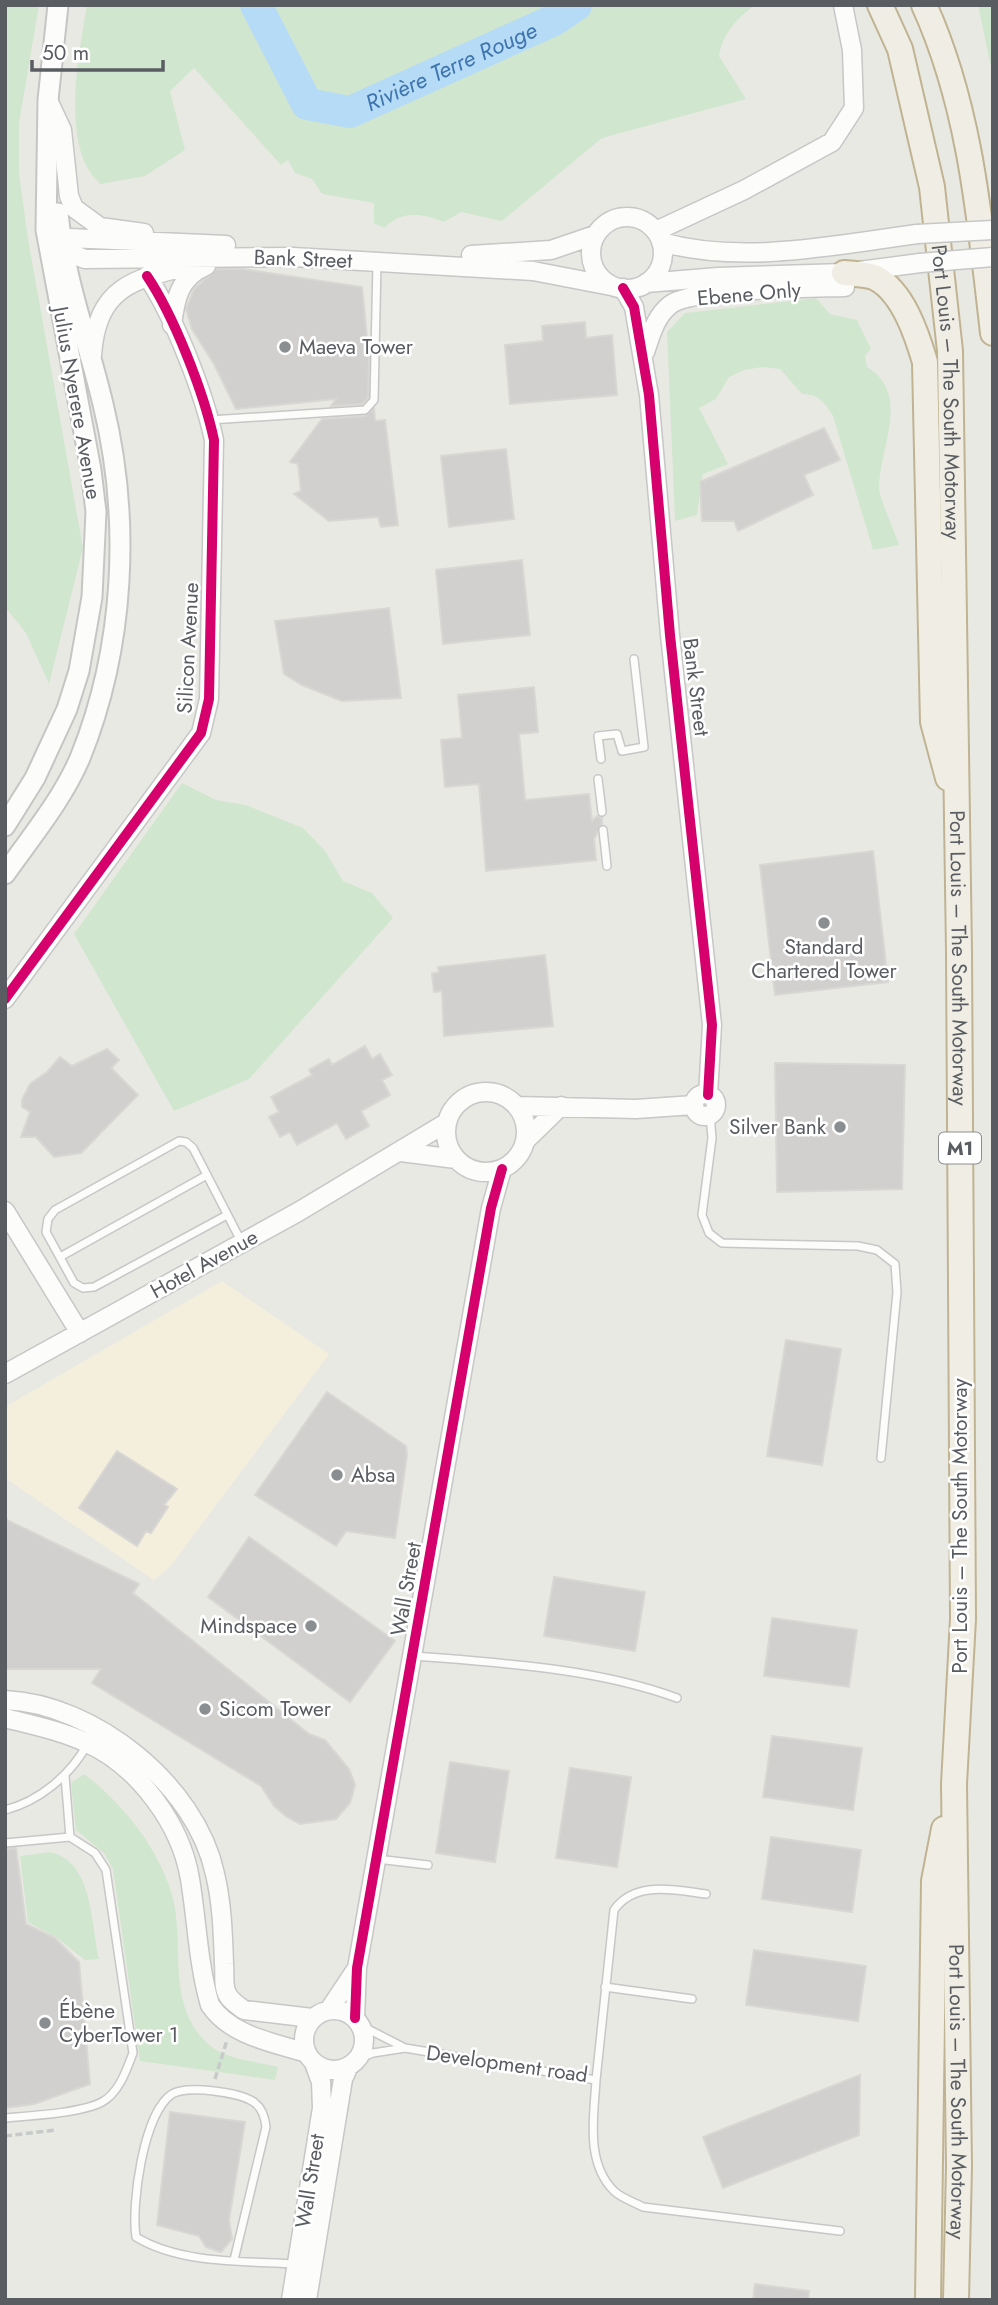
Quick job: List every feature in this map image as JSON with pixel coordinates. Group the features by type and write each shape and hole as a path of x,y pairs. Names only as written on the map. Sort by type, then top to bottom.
{"highway":[{"name":"Port Louis – The South Motorway","path":"880,5 900,49 932,187 950,351 957,812 963,1619 954,1784 959,2167 956,2300"},
{"path":"924,5 981,150 993,207"},
{"path":"935,29 963,121 979,212 993,333"},
{"path":"844,280 876,278 896,298 918,339 925,362 933,722 957,812"},
{"path":"928,2300 934,1881 954,1784"}],"main road":[{"name":"Julius Nyerere Avenue","path":"5,826 34,778 67,709 79,671 92,597 96,512 91,470 46,230 48,100 58,5"},
{"path":"5,874 61,793 79,760 97,709 121,573 119,486 60,231 48,100"}],"street":[{"path":"659,237 832,142 854,108 852,50 843,5"},
{"path":"48,100 62,130 69,196 82,216 100,227 230,251"},
{"path":"52,261 55,248 69,238 230,251 492,256 551,250 595,234 614,219 625,216 648,223 659,237 684,248 741,253 917,234 993,230"},
{"name":"Bank Street","path":"46,230 69,253 85,259 230,251 533,271 617,287 634,307 644,355 668,622 712,1025 701,1100 716,1106 710,1115"},
{"path":"595,234 591,258 594,269 617,287 718,277 844,280 920,263 993,257"},
{"path":"644,355 644,284 660,265 659,237"},
{"path":"92,360 94,331 103,308 116,292 147,276 230,251"},
{"path":"172,325 176,296 183,283 198,270 230,251"},
{"name":"Silicon Avenue","path":"5,999 201,733 210,677 215,464 210,420 172,325 147,276"},
{"name":"Ebene Only","path":"644,355 656,321 671,304 730,293 844,280"},
{"path":"456,1159 449,1148 446,1123 460,1101 471,1095 496,1093 517,1106 524,1117 525,1141"},
{"path":"517,1106 636,1109 701,1100"},
{"path":"401,1152 456,1159 478,1171 502,1169 520,1153 525,1141 561,1106"},
{"name":"Hotel Avenue","path":"5,1374 242,1243 401,1152 446,1123"},
{"name":"Wall Street","path":"358,2021 357,1968 491,1208 502,1169"},
{"name":"Wall Street","path":"478,1171 491,1208"},
{"path":"5,1211 80,1333"},
{"path":"5,1700 64,1713 83,1722 124,1748 173,1792 197,1827 215,1870 226,1991 231,2000 253,2013 312,2018 329,2010 338,2010 358,2021 364,2043 344,2079 307,2300"},
{"path":"5,1718 89,1743 116,1761 147,1790 179,1842 190,1875 205,1987 210,2005 219,2018 233,2029 310,2058 331,2070 353,2063"},
{"name":"Wall Street","path":"329,2010 357,1968"},
{"path":"310,2058 304,2035 312,2018"},
{"name":"Wall Street","path":"291,2300 322,2108 321,2082 310,2058"}],"lane":[{"path":"210,420 365,410 371,407 374,400 377,262"},
{"path":"601,759 598,736 617,734 622,751 644,747 634,659"},
{"path":"598,779 601,812"},
{"path":"603,830 607,866"},
{"path":"710,1115 712,1138 702,1215 709,1233 722,1243 858,1246 877,1250 895,1264 897,1292 881,1458"},
{"path":"227,1215 94,1287 83,1288 74,1283 46,1232 48,1219 55,1210 179,1141 186,1142 193,1148 242,1243"},
{"path":"60,1257 206,1175"},
{"path":"414,1656 535,1667 654,1690 677,1698"},
{"path":"5,1810 51,1787 74,1769 89,1743 90,1736 83,1722"},
{"path":"65,1776 70,1837"},
{"path":"5,1843 70,1837 95,1853 106,1870 133,2053 122,2080 102,2102 54,2113 5,2118"},
{"path":"376,1859 428,1865"},
{"name":"Development road","path":"405,2048 596,2080 614,1910 629,1895 665,1889 706,1894"},
{"path":"606,1987 692,1999"},
{"path":"358,2021 405,2048"},
{"path":"353,2063 373,2053 405,2048"},
{"path":"596,2080 593,2143 600,2171 615,2192 643,2207 840,2231"},
{"path":"234,2260 266,2127 264,2114 255,2103 239,2096 189,2088 173,2093 160,2104 150,2125 133,2218 136,2237 154,2248 234,2260 297,2265"}],"path":[{"path":"213,2092 225,2045 233,2029"},
{"path":"5,2136 56,2130"}],"shaded area":[{"path":"222,1281 329,1354 169,1568 154,1580 5,1478 5,1407"}],"green space":[{"path":"5,5 39,5 19,123 19,173 28,239 83,548 49,684 26,633 5,607"},
{"path":"87,5 755,5 731,27 719,56 746,99 602,138 502,221 461,212 444,222 427,217 405,216 384,228 374,223 374,203 322,194 312,179 295,173 288,160 281,165 194,68 170,91 185,150 145,176 101,184 88,169 80,149 76,125 77,74"},
{"path":"978,5 993,5 993,77"},
{"path":"816,298 830,314 857,320 871,349 865,356 867,367 880,378 888,392 890,423 879,488 899,545 873,550 833,416 827,407 821,400 802,394 780,369 762,367 744,370 729,377 716,399 699,408 728,464 703,474 697,515 675,521 667,332 685,313"},
{"path":"182,783 216,800 246,805 303,828 325,851 343,881 372,893 393,918 249,1079 174,1111 74,934"},
{"path":"84,1774 113,1800 140,1831 169,1884 177,1922 182,1998 188,2016 198,2032 218,2051 278,2067 275,2080 140,2061 113,1869 104,1853 76,1830 71,1783"},
{"path":"50,1852 75,1867 82,1880 88,1895 99,1959 85,1960 57,1938 28,1922 20,1856"}],"building":[{"name":"Maeva Tower","path":"217,269 243,269 362,287 369,357 368,398 362,404 331,406 336,399 236,409 214,364 192,329 186,309 194,289"},
{"path":"585,322 586,338 612,335 617,395 510,404 505,345 543,341 542,326"},
{"path":"374,409 375,421 385,420 398,525 381,527 378,517 329,521 294,494 301,491 298,464 290,462 322,419 365,416"},
{"path":"824,428 840,460 804,475 813,495 738,531 734,521 702,521 700,482"},
{"path":"506,449 514,519 449,527 441,456"},
{"path":"522,560 530,635 443,644 436,570"},
{"path":"389,608 401,698 342,701 302,685 284,674 275,621"},
{"path":"534,687 538,732 519,734 525,800 589,794 592,821 597,816 602,818 602,824 594,839 596,860 486,871 479,784 445,787 441,740 462,738 458,695"},
{"name":"Standard Chartered Tower","path":"873,851 888,982 775,995 760,865"},
{"path":"545,955 553,1026 444,1036 442,991 434,992 432,974 439,972 438,967"},
{"path":"365,1046 372,1059 380,1054 392,1075 382,1080 390,1095 361,1111 369,1126 346,1139 337,1123 297,1145 290,1132 280,1137 269,1117 279,1112 271,1097 312,1075 309,1070 329,1059 332,1065"},
{"path":"107,1049 119,1060 111,1068 138,1095 81,1153 54,1157 36,1137 21,1137 30,1112 22,1107 22,1100 30,1084 47,1072 60,1057 72,1066"},
{"name":"Silver Bank","path":"775,1063 905,1065 902,1189 777,1192"},
{"path":"786,1340 841,1349 822,1465 767,1456"},
{"name":"Absa","path":"327,1392 406,1446 395,1538 346,1531 336,1546 255,1495"},
{"path":"117,1451 177,1489 164,1505 168,1507 151,1533 146,1531 137,1546 79,1508"},
{"name":"Sicom Tower","path":"5,1519 139,1584 133,1593 309,1734 325,1740 349,1769 355,1785 350,1803 336,1819 300,1824 274,1806 261,1786 92,1683 101,1669 5,1669"},
{"name":"Mindspace","path":"249,1537 395,1641 350,1702 208,1597"},
{"path":"554,1577 645,1592 635,1651 544,1636"},
{"path":"772,1618 857,1630 849,1687 764,1676"},
{"path":"772,1736 862,1748 853,1810 763,1797"},
{"path":"450,1762 509,1771 495,1862 436,1853"},
{"path":"570,1768 631,1777 617,1867 556,1858"},
{"path":"771,1837 861,1850 852,1912 762,1899"},
{"name":"Ébène CyberTower 1","path":"16,1848 26,1924 55,1938 79,1962 90,2084 34,2104 5,2108 5,1849"},
{"path":"754,1950 866,1966 858,2021 746,2005"},
{"path":"860,2075 859,2135 723,2188 703,2137"},
{"path":"170,2112 245,2122 229,2220 232,2239 221,2252 206,2247 199,2236 157,2225"},
{"path":"755,2284 809,2291 808,2300 753,2300"}],"waterway":[{"name":"Rivière Terre Rouge","path":"256,5 307,104 350,112 554,20 576,5"}],"cycle path":[{"path":"5,999 201,733 209,699 214,440 187,355 147,276"},
{"path":"623,288 634,307 649,395 670,635 712,1025 708,1095"},
{"path":"355,2018 357,1968 491,1208 502,1169"}],"place":[{"name":"Maeva Tower","path":"285,347"},
{"name":"Standard Chartered Tower","path":"824,923"},
{"name":"Silver Bank","path":"840,1127"},
{"name":"Absa","path":"337,1475"},
{"name":"Mindspace","path":"311,1626"},
{"name":"Sicom Tower","path":"205,1709"},
{"name":"Ébène CyberTower 1","path":"45,2023"}]}
